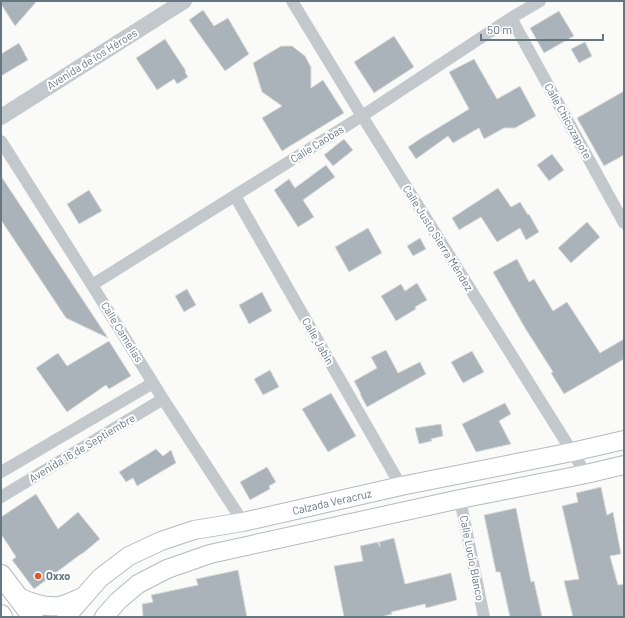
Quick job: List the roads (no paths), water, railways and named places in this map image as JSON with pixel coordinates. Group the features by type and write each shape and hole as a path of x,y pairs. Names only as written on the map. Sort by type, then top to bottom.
{"main road":[{"name":"Calzada Veracruz","path":"66,617 100,578 129,556 161,541 194,530 243,522 401,486 572,452 624,440"},
{"path":"104,617 118,601 138,584 168,569 210,554 460,499 624,465"},
{"path":"1,575 33,617"},
{"path":"16,596 31,603 46,606 59,606 84,597"}],"street":[{"name":"Avenida de los Héroes","path":"1,117 184,1"},
{"name":"Calle Justo Sierra Méndez","path":"292,1 362,116 586,474"},
{"name":"Calle Caobas","path":"92,285 362,116 511,18 540,1"},
{"name":"Calle Chicozapote","path":"511,18 624,222"},
{"name":"Calle Camelias","path":"1,141 163,399 243,522"},
{"name":"Calle Jabin","path":"235,196 401,486"},
{"name":"Avenida 16 de Septiembre","path":"1,472 153,383"},
{"name":"Avenida 16 de Septiembre","path":"1,498 163,399"},
{"name":"Calle Lucio Blanco","path":"460,499 484,617"}],"place":[{"name":"Oxxo","path":"38,576"}]}
